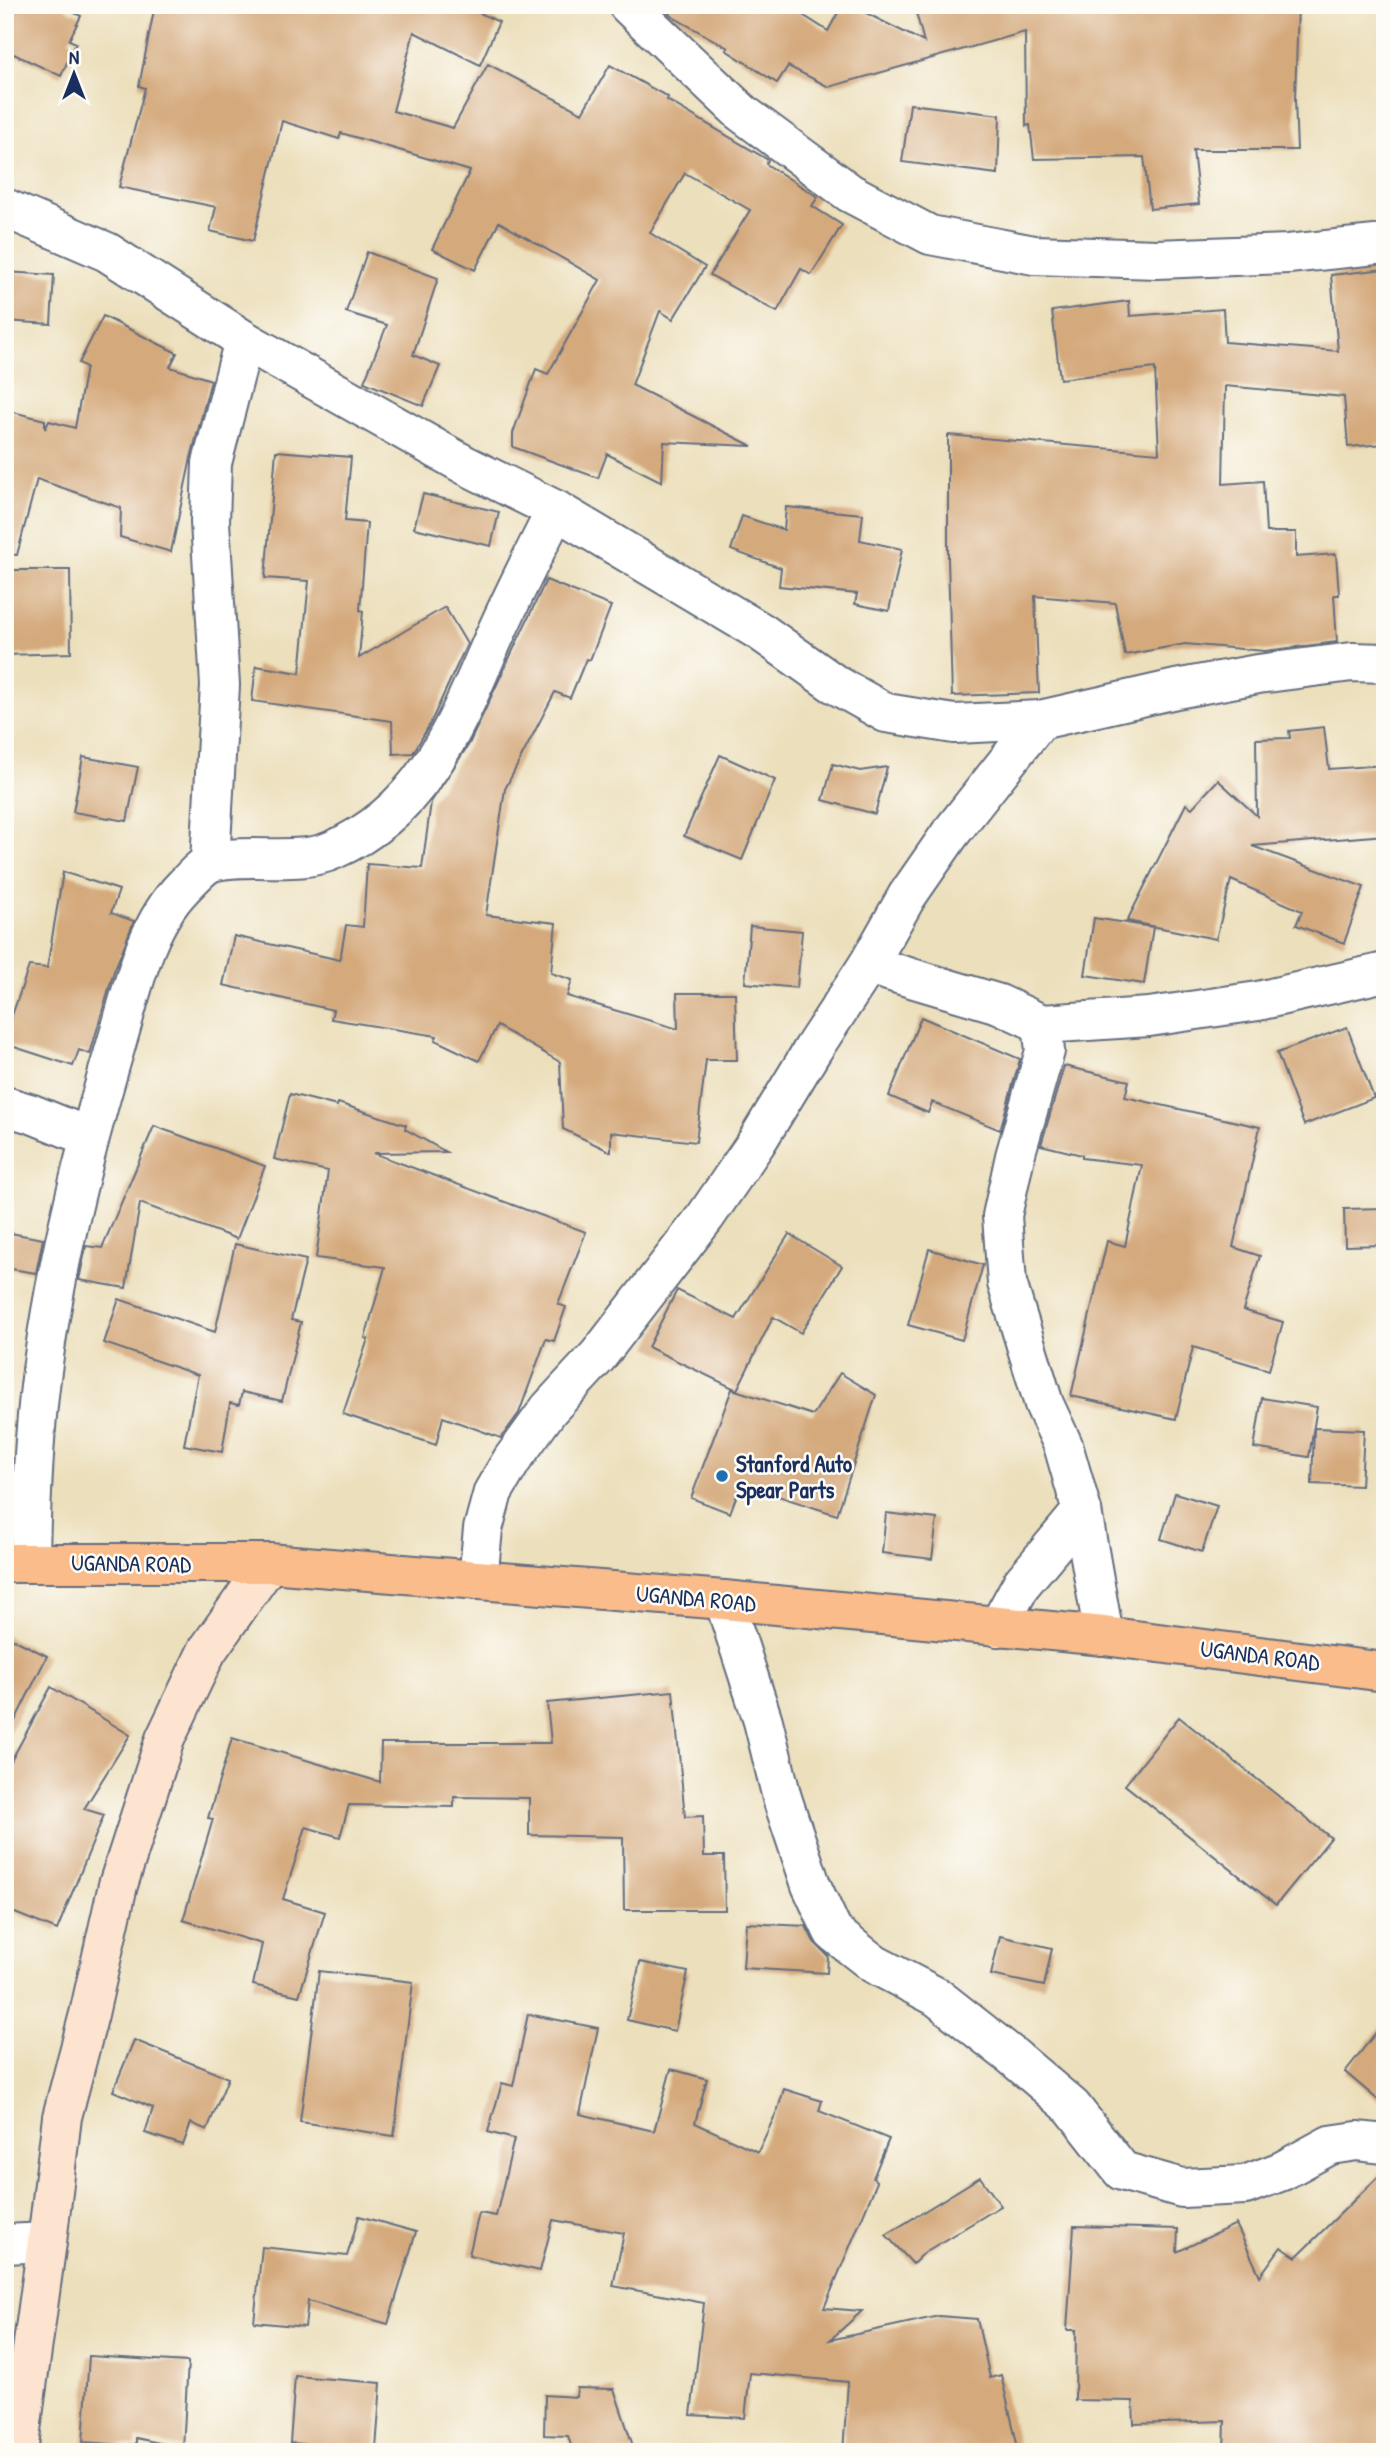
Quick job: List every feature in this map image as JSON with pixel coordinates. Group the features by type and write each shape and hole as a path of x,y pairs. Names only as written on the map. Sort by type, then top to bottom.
{"main road":[{"name":"UGANDA ROAD","path":"18,1562 268,1563 724,1600 1104,1636 1385,1672"}],"street":[{"path":"628,5 742,113 850,193 930,236 1034,255 1157,259 1287,254 1385,244"},
{"path":"5,208 107,252 244,340 465,465 556,510 761,632 833,683 887,713 954,724 1040,720 1176,689 1258,674 1352,662 1385,663"},
{"path":"210,862 220,685 210,522 212,463 244,340"},
{"path":"18,1562 30,1499 44,1356 55,1291 89,1137 135,983 156,925 181,888 210,862 322,855 354,841 410,795 443,748 526,567 556,510"},
{"path":"478,1580 483,1529 493,1492 512,1460 550,1409 598,1356 706,1216 756,1143 868,965 907,896 950,834 1040,720"},
{"path":"868,965 999,1004 1042,1024 1149,1017 1258,1001 1385,972"},
{"path":"1042,1024 1045,1051 1015,1156 1002,1216 1007,1283 1044,1404 1063,1445 1082,1511 1104,1636"},
{"path":"5,1106 89,1137"},
{"path":"998,1627 1022,1583 1082,1511"},
{"path":"18,2452 62,2117 118,1885 161,1752 207,1651 268,1563"},
{"path":"724,1600 764,1721 782,1798 811,1885 833,1932 874,1964 937,1997 1012,2056 1072,2107 1122,2171 1182,2188 1245,2185 1282,2171 1330,2146 1357,2141 1385,2144"},
{"path":"5,2244 47,2242"}],"building":[{"path":"5,5 58,5 81,16 69,40 76,43 61,76 5,50"},
{"path":"155,5 463,5 499,22 480,65 414,32 393,111 453,128 488,64 582,113 610,65 668,97 667,100 768,160 766,164 818,197 812,206 842,225 811,275 801,269 777,312 710,275 750,210 685,173 650,233 705,267 673,319 660,311 632,385 752,446 664,442 662,482 607,454 598,478 513,447 513,433 536,369 548,374 600,280 499,222 475,270 432,249 470,171 341,133 339,139 282,121 253,241 210,231 216,207 119,187 145,88 139,86"},
{"path":"660,5 787,5 828,31 842,5 850,5 924,42 914,5 1298,5 1295,100 1297,150 1193,150 1199,204 1150,209 1144,157 1034,159 1030,125 1026,126 1025,32 829,87 788,66 777,83 726,50 728,48 673,17"},
{"path":"910,104 1000,115 998,174 902,162"},
{"path":"367,252 438,278 413,355 440,366 423,406 364,382 387,325 346,312"},
{"path":"1385,269 1385,444 1348,447 1344,397 1225,386 1223,484 1263,481 1266,532 1296,532 1296,557 1336,554 1339,595 1334,595 1337,642 1265,651 1185,644 1125,655 1115,603 1035,596 1039,693 952,696 948,435 1159,453 1155,368 1060,379 1052,311 1129,301 1130,316 1223,309 1225,342 1338,351 1331,275"},
{"path":"5,272 54,275 51,324 5,321"},
{"path":"103,316 177,353 170,367 211,380 171,552 120,537 121,508 37,479 17,555 5,554 5,410 45,420 45,429 49,421 75,428 86,367 79,363"},
{"path":"276,451 351,457 345,521 367,523 359,658 445,607 467,644 430,724 413,753 393,754 392,721 252,701 256,666 300,673 309,581 265,578"},
{"path":"423,494 499,512 491,546 414,528"},
{"path":"786,507 863,514 860,540 902,549 889,611 855,604 857,594 779,586 781,568 731,550 742,516 784,530"},
{"path":"5,570 70,570 71,653 5,655"},
{"path":"546,580 611,606 590,660 586,659 570,698 555,692 505,789 486,915 556,923 551,973 572,980 567,996 678,1029 677,993 735,993 737,1060 706,1060 696,1142 611,1132 611,1152 563,1129 560,1062 497,1026 479,1061 435,1040 437,1036 331,1019 333,1010 223,985 234,936 340,960 346,925 363,927 367,864 422,868 431,802 469,744"},
{"path":"1324,727 1329,769 1385,765 1385,835 1252,846 1364,887 1344,943 1296,925 1302,911 1231,880 1216,939 1127,921 1186,804 1192,808 1218,780 1257,816 1256,739 1290,738 1289,731"},
{"path":"720,755 775,780 742,860 684,836"},
{"path":"83,757 138,767 127,821 73,812"},
{"path":"833,764 860,771 887,767 875,814 823,800"},
{"path":"63,872 119,890 111,913 134,921 114,971 90,1054 79,1050 73,1066 5,1044 5,1036 29,966 47,968"},
{"path":"1094,918 1153,927 1144,984 1085,975"},
{"path":"750,926 802,931 797,988 745,983"},
{"path":"921,1017 1020,1059 1000,1130 932,1102 928,1113 889,1096"},
{"path":"1347,1027 1374,1098 1304,1125 1277,1053"},
{"path":"1064,1066 1129,1081 1125,1097 1260,1127 1233,1247 1260,1256 1243,1310 1283,1322 1269,1370 1193,1347 1176,1419 1071,1396 1107,1241 1125,1246 1142,1165 1082,1158 1082,1155 1041,1145"},
{"path":"290,1094 337,1106 338,1103 406,1125 405,1129 446,1152 373,1153 586,1232 558,1304 566,1307 554,1341 546,1339 519,1413 501,1438 443,1417 436,1445 343,1414 368,1339 365,1338 385,1267 316,1258 328,1171 274,1159"},
{"path":"154,1126 265,1166 237,1239 140,1203 126,1288 79,1280 86,1246 102,1248"},
{"path":"1385,1208 1385,1245 1345,1246 1344,1209"},
{"path":"5,1232 43,1239 36,1273 5,1268"},
{"path":"789,1234 842,1266 801,1333 773,1317 737,1390 648,1347 677,1290 736,1319"},
{"path":"235,1244 306,1260 291,1320 301,1322 282,1401 242,1392 239,1405 230,1403 222,1452 184,1445 198,1375 104,1343 119,1299 215,1332"},
{"path":"929,1249 983,1265 962,1340 908,1325"},
{"path":"840,1373 876,1395 837,1515 741,1484 730,1513 691,1498 732,1389 813,1415"},
{"path":"1262,1398 1317,1407 1309,1457 1254,1448"},
{"path":"1314,1428 1364,1430 1361,1486 1312,1484"},
{"path":"1175,1493 1217,1506 1202,1552 1161,1539"},
{"path":"886,1513 937,1519 932,1559 882,1553"},
{"path":"5,1635 47,1656 5,1741"},
{"path":"51,1687 130,1735 84,1809 104,1815 57,1930 5,1909 5,1772"},
{"path":"673,1691 685,1817 703,1816 704,1856 724,1856 725,1910 624,1910 623,1837 529,1835 529,1798 454,1797 454,1807 349,1805 340,1837 306,1827 283,1899 325,1912 299,1996 253,1985 262,1944 183,1920 213,1819 208,1818 232,1738 380,1782 381,1743 551,1743 547,1703"},
{"path":"1179,1717 1331,1838 1276,1905 1125,1785"},
{"path":"746,1923 806,1926 814,1942 828,1956 827,1973 743,1968"},
{"path":"1000,1936 1052,1948 1044,1986 991,1975"},
{"path":"640,1962 688,1972 675,2031 627,2020"},
{"path":"319,1971 413,1982 394,2136 300,2122"},
{"path":"528,2014 598,2028 580,2114 654,2131 671,2069 707,2079 695,2123 758,2152 784,2089 822,2101 819,2111 889,2139 873,2178 877,2182 824,2308 862,2311 830,2340 939,2316 977,2319 990,2378 1001,2375 1019,2452 843,2452 848,2382 750,2373 745,2418 691,2415 704,2303 613,2286 624,2233 553,2220 540,2271 469,2255 479,2213 496,2216 514,2139 488,2132 502,2083 513,2086"},
{"path":"1385,2021 1385,2106 1345,2072"},
{"path":"134,2040 228,2078 207,2130 191,2123 183,2145 145,2133 153,2108 113,2091"},
{"path":"1385,2170 1385,2452 1224,2452 1225,2421 1134,2424 1133,2401 1075,2400 1076,2330 1067,2330 1074,2226 1178,2229 1177,2252 1236,2224 1260,2276 1281,2247 1296,2257"},
{"path":"980,2177 1001,2206 925,2252 913,2264 886,2235"},
{"path":"359,2216 416,2232 388,2324 308,2301 305,2327 254,2322 262,2247 347,2256"},
{"path":"89,2356 188,2362 183,2448 136,2438 136,2446 83,2442"},
{"path":"295,2376 381,2383 376,2449 290,2443"},
{"path":"577,2388 614,2389 635,2452 573,2452 568,2436 544,2435 545,2395 576,2397"}],"place":[{"name":"Stanford Auto Spear Parts","path":"722,1476"}]}
